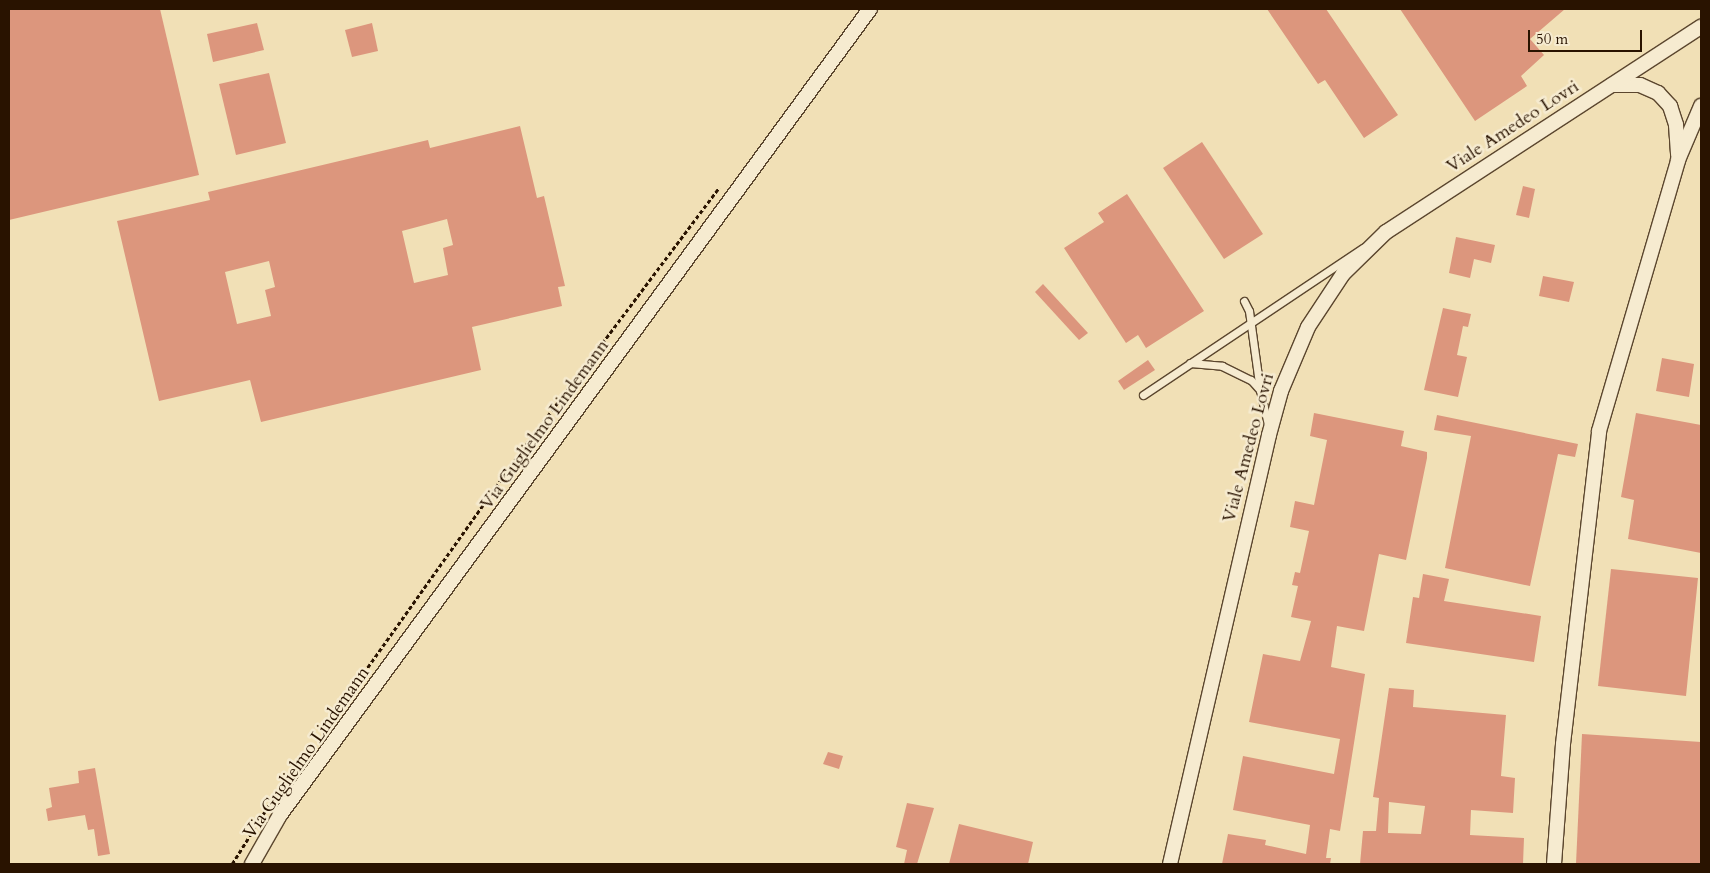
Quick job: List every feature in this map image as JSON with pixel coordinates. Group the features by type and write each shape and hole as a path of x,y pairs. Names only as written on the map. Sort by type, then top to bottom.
{"street":[{"name":"Via Guglielmo Lindemann","path":"252,864 280,815 870,9"},
{"name":"Viale Amedeo Lovri","path":"1170,864 1269,435 1281,391 1308,327 1343,274 1386,232 1701,27"},
{"path":"1611,86 1640,85 1658,93 1670,106 1676,125 1678,160"},
{"path":"1554,864 1567,705 1599,431 1678,160 1701,106"}],"lane":[{"path":"1143,395 1386,232"},
{"path":"1244,301 1251,322 1260,390 1267,407 1269,435"},
{"path":"1189,363 1222,366 1251,380 1260,390"}],"path":[{"name":"Via Guglielmo Lindemann","path":"358,682 528,442 724,182"},
{"name":"Via Guglielmo Lindemann","path":"232,864 278,791"}],"building":[{"path":"9,9 160,9 199,175 9,220"},
{"path":"1267,9 1326,9 1398,115 1364,138 1325,80 1318,84"},
{"path":"1400,9 1565,9 1530,39 1544,55 1521,76 1527,86 1475,121"},
{"path":"257,23 264,50 213,62 207,34"},
{"path":"372,23 378,51 352,57 345,30"},
{"path":"269,73 286,143 236,155 219,84"},
{"path":"520,126 537,198 544,196 565,286 558,287 562,306 472,327 481,370 261,422 250,380 159,401 117,221 210,200 208,192 428,140 430,148","holes":["447,219 453,245 443,248 448,275 414,283 402,231","269,261 275,287 265,290 271,316 237,324 225,272"]},
{"path":"1202,142 1263,234 1224,259 1163,168"},
{"path":"1523,186 1535,189 1529,218 1516,215"},
{"path":"1127,194 1204,311 1146,348 1138,335 1126,343 1064,248 1104,222 1098,213"},
{"path":"1456,237 1495,245 1491,263 1474,259 1470,278 1449,273"},
{"path":"1543,276 1574,282 1569,302 1539,296"},
{"path":"1043,284 1088,333 1079,340 1035,292"},
{"path":"1443,308 1471,314 1468,327 1463,326 1457,355 1467,357 1458,397 1424,390"},
{"path":"1662,358 1694,364 1689,397 1656,391"},
{"path":"1148,360 1155,370 1124,390 1118,381"},
{"path":"1314,413 1404,431 1401,446 1427,452 1427,458 1406,560 1379,554 1364,631 1337,626 1331,667 1365,674 1340,831 1330,829 1326,858 1331,858 1330,864 1222,864 1228,834 1266,840 1265,845 1306,854 1310,825 1233,810 1243,756 1334,774 1340,739 1249,722 1263,654 1300,661 1311,621 1291,617 1298,586 1292,585 1295,572 1300,573 1309,531 1290,527 1295,501 1314,505 1327,440 1310,436"},
{"path":"1636,413 1701,425 1701,553 1628,539 1634,500 1621,497"},
{"path":"1437,415 1578,444 1575,457 1558,454 1530,586 1445,568 1471,436 1434,430"},
{"path":"1611,569 1698,578 1686,696 1598,686"},
{"path":"1423,574 1449,579 1444,601 1541,616 1534,662 1406,643 1413,597 1419,598"},
{"path":"1389,688 1414,690 1413,707 1506,715 1501,776 1515,778 1513,813 1471,810 1470,835 1524,838 1523,864 1360,864 1363,831 1376,831 1379,798 1373,797","holes":["1389,802 1425,806 1421,834 1388,833"]},
{"path":"1582,734 1701,742 1701,864 1576,864"},
{"path":"828,752 843,756 839,769 823,764"},
{"path":"95,768 110,854 98,856 94,829 88,830 85,815 48,821 46,809 52,807 49,788 79,783 78,771"},
{"path":"907,803 934,808 917,864 904,864 907,850 896,847"},
{"path":"959,824 1033,842 1028,864 949,864"}]}
